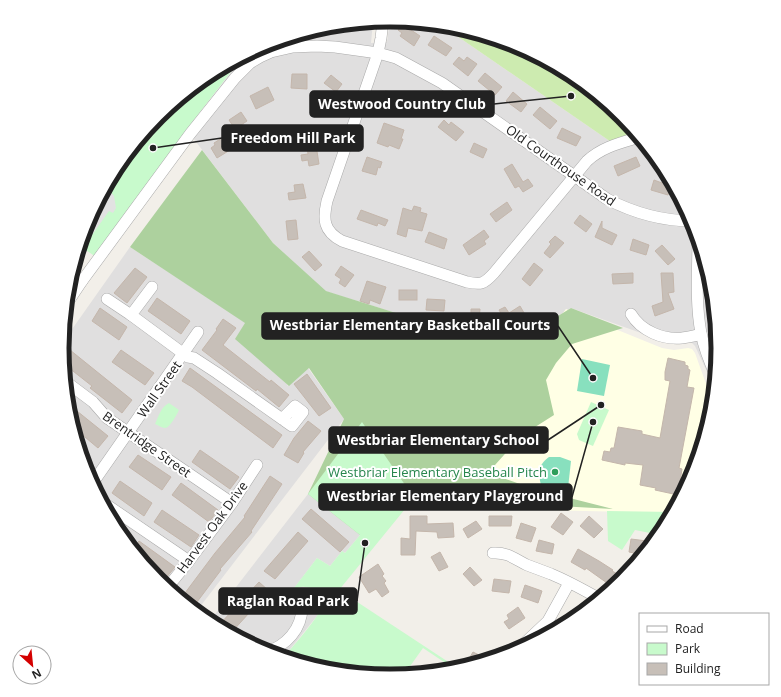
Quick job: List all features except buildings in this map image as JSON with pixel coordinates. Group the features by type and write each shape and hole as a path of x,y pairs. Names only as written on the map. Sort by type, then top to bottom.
{"street":[{"path":"383,27 382,38 378,53 327,201 324,214 327,228 336,238 467,282 481,284 490,278 593,155 608,147 634,139"},
{"name":"Old Courthouse Road","path":"74,292 235,78 250,63 271,52 284,48 300,46 336,47 378,53 396,58 442,82 595,191 630,210 650,216 686,221"},
{"path":"698,255 698,306 701,334 711,363"},
{"path":"77,278 82,281"},
{"path":"131,315 152,287"},
{"path":"107,299 188,357 194,358 292,426 303,412 295,406 282,419"},
{"path":"631,314 645,329 664,337 683,338 701,334"},
{"name":"Wall Street","path":"96,478 198,332"},
{"name":"Brentridge Street","path":"72,386 93,402 107,418 232,503"},
{"name":"Harvest Oak Drive","path":"171,583 232,503 257,466"},
{"path":"112,508 189,561"},
{"path":"493,553 501,552 507,554 528,565 552,574 594,597"},
{"path":"529,639 548,621 569,583"},
{"path":"275,649 285,642 296,630 300,621 302,607"}],"shaded area":[{"path":"389,27 453,33 614,144 634,139 646,153 669,188 688,225 695,245 706,286 709,307 712,348 710,379 695,346 691,342 669,343 571,308 522,338 431,324 325,291 273,243 187,130 234,68 267,51 328,33 369,28 372,28 371,43 387,42"},
{"path":"110,192 114,196 116,208 113,213 109,211 92,235 90,234"},
{"path":"130,247 246,323 288,386 308,368 344,419 200,607 163,576 135,544 112,509 93,472 75,411 70,370 70,332"},
{"path":"566,309 662,348 674,350 688,348 692,349 695,353 709,388 706,411 688,472 667,513 408,507"},
{"path":"308,494 360,535 345,553 342,551 330,566 317,558 292,591 301,587 311,589 319,596 321,607 317,616 287,653 248,637 213,617"}],"green space":[{"path":"453,33 514,51 569,81 586,93 618,121 633,138 614,144"},
{"path":"234,68 187,129 96,257 85,249 93,225 112,188 135,153 163,121 195,93"},
{"path":"202,150 273,243 326,291 431,324 522,338 571,308 623,328 572,344 556,363 546,380 554,415 521,436 495,465 500,477 534,489 613,509 414,498 360,535 308,494 344,419 309,368 289,386 235,339 245,323 130,247"},
{"path":"582,359 610,365 604,396 577,391"},
{"path":"591,402 609,410 593,446 579,440 577,434"},
{"path":"169,403 179,410 171,423 164,428 155,424 162,409"},
{"path":"362,422 414,498 339,590 452,664 448,665 423,648 408,669 390,670 328,664 287,653 314,621 321,607 321,601 314,590 301,587 291,592 317,558 330,566 342,551 345,553 360,535 308,494"},
{"name":"Westbriar Elementary Baseball Pitch","path":"549,457 560,457 571,461 568,488 541,485 539,477 541,466"},
{"path":"607,511 667,512 653,534 635,530 622,550 608,541"}],"place":[{"name":"Westwood Country Club","path":"571,96"},
{"name":"Freedom Hill Park","path":"153,148"},
{"name":"Westbriar Elementary Basketball Courts","path":"593,378"},
{"name":"Westbriar Elementary School","path":"601,405"},
{"name":"Westbriar Elementary Playground","path":"593,422"},
{"name":"Westbriar Elementary Baseball Pitch","path":"555,472"},
{"name":"Raglan Road Park","path":"365,543"}]}
